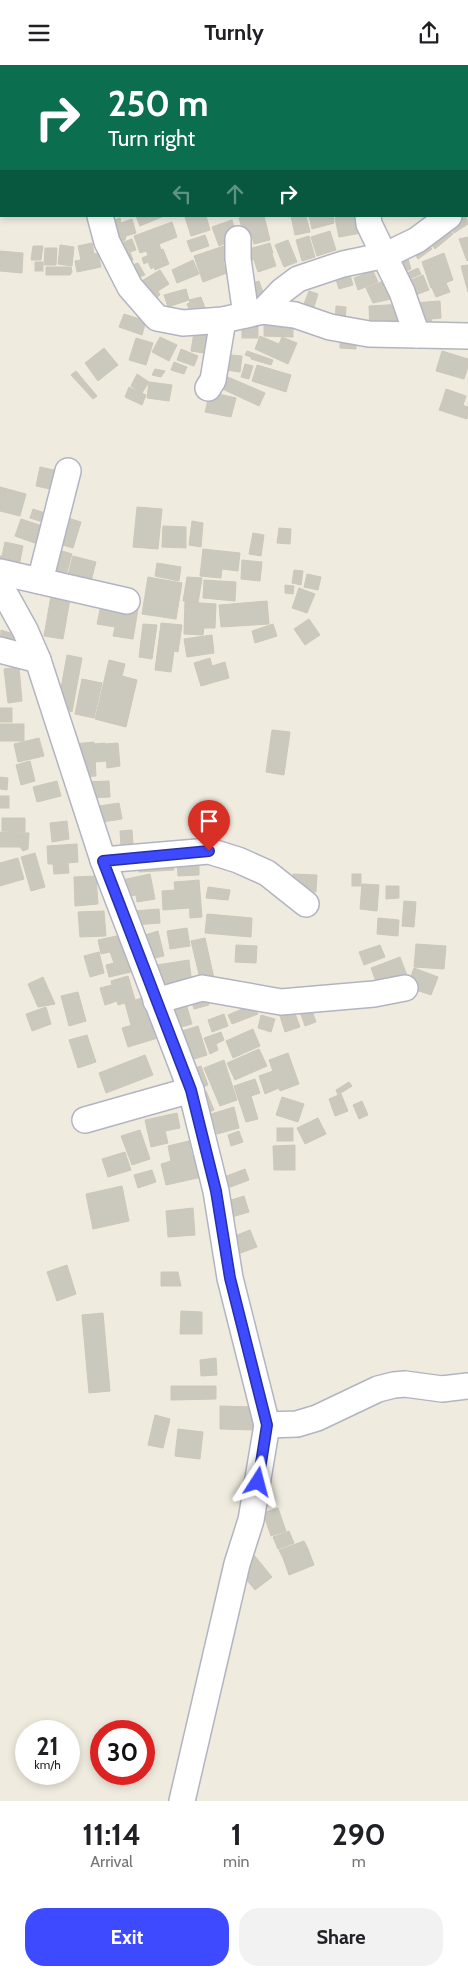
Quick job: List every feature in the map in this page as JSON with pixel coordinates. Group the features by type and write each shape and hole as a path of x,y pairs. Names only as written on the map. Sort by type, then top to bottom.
{"street":[{"path":"100,217 107,242 130,287 157,318 183,323 244,315 295,315 330,327 370,334 468,336"},
{"path":"368,217 369,224 386,255 402,292 417,335"},
{"path":"244,315 298,279 343,264 386,255 417,241 448,217"},
{"path":"208,388 244,315 238,259 238,239"},
{"path":"40,581 68,471"},
{"path":"0,572 127,601"},
{"path":"0,585 25,630 38,659 103,861 191,1090 216,1191 232,1288 267,1425 251,1520 232,1583 182,1801"},
{"path":"0,649 38,659"},
{"path":"103,861 209,851 238,860 267,873 306,904"},
{"path":"156,1001 202,988 282,1003 374,994 405,988"},
{"path":"85,1121 191,1090"},
{"path":"267,1425 297,1424 317,1418 378,1389 394,1385 405,1384 442,1389 468,1386"}],"building":[{"path":"136,217 162,217 140,226"},
{"path":"185,217 206,217 210,230 191,236"},
{"path":"264,217 270,240 254,244 251,233 244,235 239,218"},
{"path":"291,217 306,217 310,232 295,235"},
{"path":"309,217 333,217 334,223 312,229"},
{"path":"364,217 367,232 339,237 335,218"},
{"path":"453,217 466,217 468,224 454,233 446,221"},
{"path":"120,218 121,223 132,219 136,233 126,236 125,240 113,244 106,223"},
{"path":"232,220 235,230 234,240 219,246 212,227"},
{"path":"172,222 177,237 159,244 161,250 148,255 146,251 140,253 134,236"},
{"path":"444,223 453,234 435,249 425,237"},
{"path":"330,231 336,250 317,256 311,237"},
{"path":"205,235 209,246 191,252 187,241"},
{"path":"309,236 315,257 302,261 296,240"},
{"path":"468,237 468,260 467,261 459,239"},
{"path":"132,239 136,250 130,252 133,260 120,265 113,246"},
{"path":"424,239 432,249 418,259 411,248"},
{"path":"288,240 297,262 284,267 275,245"},
{"path":"92,243 94,254 98,253 101,267 77,272 75,261 81,260 78,246"},
{"path":"270,243 273,253 252,260 249,249"},
{"path":"60,245 74,247 72,266 58,264"},
{"path":"227,245 232,259 223,262 227,273 203,282 194,256"},
{"path":"33,246 43,246 41,260 31,260"},
{"path":"45,248 57,248 56,265 44,265"},
{"path":"163,249 169,264 155,270 154,267 151,269 148,262 144,264 142,258"},
{"path":"0,251 23,253 22,273 0,271"},
{"path":"406,252 411,269 396,275 390,258"},
{"path":"444,253 453,280 431,288 422,262"},
{"path":"272,254 276,266 258,272 254,260"},
{"path":"193,260 199,274 177,283 172,270"},
{"path":"35,262 43,262 43,271 35,271"},
{"path":"138,263 145,275 134,279 132,265"},
{"path":"468,265 468,292 461,266"},
{"path":"46,267 71,267 72,272 70,275 46,275"},
{"path":"348,268 353,285 339,289 334,273"},
{"path":"418,268 421,274 401,283 398,277"},
{"path":"160,270 169,284 158,291 160,295 146,304 135,285"},
{"path":"373,271 378,282 358,290 354,278"},
{"path":"423,275 429,290 407,298 402,284"},
{"path":"389,279 396,298 373,303 366,288"},
{"path":"259,281 266,301 252,305 246,285"},
{"path":"446,283 450,292 436,297 432,288"},
{"path":"186,289 189,300 168,307 164,295"},
{"path":"309,291 318,294 314,307 304,304"},
{"path":"201,297 206,311 190,311 187,304 190,303 189,300"},
{"path":"440,301 441,318 431,319 432,323 419,324 412,303"},
{"path":"405,304 406,329 370,331 369,306"},
{"path":"336,306 346,307 345,324 335,323"},
{"path":"124,314 146,321 142,335 119,327"},
{"path":"242,316 258,316 258,338 242,338"},
{"path":"264,324 293,327 293,337 264,336"},
{"path":"195,326 215,329 210,354 191,351"},
{"path":"260,336 279,344 282,337 297,343 288,364 255,349"},
{"path":"160,337 177,345 169,361 152,352"},
{"path":"136,338 153,343 146,365 129,360"},
{"path":"340,341 356,342 356,349 340,348"},
{"path":"104,348 118,365 98,381 85,363"},
{"path":"181,349 198,356 194,366 177,360"},
{"path":"247,351 273,360 271,365 251,359 251,357 245,355"},
{"path":"442,351 468,359 468,367 464,379 436,371"},
{"path":"221,354 242,356 240,372 219,369"},
{"path":"174,362 187,367 184,374 171,370"},
{"path":"245,364 253,366 249,379 241,377"},
{"path":"257,365 291,375 286,392 252,381"},
{"path":"155,369 165,371 161,377 152,375"},
{"path":"76,371 97,396 93,399 71,375"},
{"path":"137,374 149,382 142,393 131,386"},
{"path":"221,374 265,393 259,406 216,386"},
{"path":"149,382 172,385 169,401 147,398"},
{"path":"129,387 146,395 142,405 125,397"},
{"path":"446,389 466,396 463,405 443,399"},
{"path":"210,392 236,398 231,417 205,412"},
{"path":"443,399 468,407 467,419 439,410"},
{"path":"40,467 54,470 50,489 36,486"},
{"path":"0,487 26,494 20,516 0,511"},
{"path":"137,507 162,509 158,549 133,547"},
{"path":"33,509 51,515 49,524 30,518"},
{"path":"61,516 81,522 73,548 52,542"},
{"path":"21,519 49,528 43,546 15,536"},
{"path":"192,521 203,523 201,547 189,545"},
{"path":"163,526 186,527 186,548 162,547"},
{"path":"279,528 291,529 290,544 277,543"},
{"path":"253,533 264,535 261,556 249,554"},
{"path":"5,542 23,546 18,571 0,564 0,556 2,556"},
{"path":"52,548 72,554 64,583 44,578"},
{"path":"203,549 240,553 238,571 222,569 221,578 200,576"},
{"path":"73,556 96,562 91,581 68,575"},
{"path":"242,560 262,562 260,581 241,579"},
{"path":"157,563 181,567 179,581 155,576"},
{"path":"294,570 303,571 301,585 292,583"},
{"path":"307,574 321,577 318,590 304,587"},
{"path":"148,577 182,583 176,619 142,614"},
{"path":"187,577 202,578 198,603 183,601"},
{"path":"204,580 236,582 235,601 203,598"},
{"path":"285,585 294,586 293,594 285,593"},
{"path":"299,588 315,594 307,613 292,608"},
{"path":"51,596 70,599 63,639 44,636"},
{"path":"267,601 269,624 221,627 219,605"},
{"path":"185,602 216,604 215,628 204,628 203,635 184,634"},
{"path":"101,605 138,609 133,639 113,636 115,627 97,624"},
{"path":"309,619 320,635 305,645 294,629"},
{"path":"161,623 182,625 178,652 174,651 171,672 155,670"},
{"path":"143,624 157,625 152,659 139,657"},
{"path":"273,624 277,636 255,643 252,631"},
{"path":"1,630 17,635 11,652 0,648"},
{"path":"212,635 214,653 187,657 184,639"},
{"path":"67,655 82,658 72,712 58,705"},
{"path":"210,658 212,666 225,662 229,678 201,686 194,663"},
{"path":"109,660 125,664 122,676 137,680 126,727 95,719"},
{"path":"19,667 22,701 8,703 4,669"},
{"path":"82,679 102,683 94,718 75,714"},
{"path":"0,708 12,708 12,722 0,722"},
{"path":"0,724 24,724 24,741 0,741"},
{"path":"272,730 290,732 284,775 266,772"},
{"path":"39,738 44,756 18,762 14,744"},
{"path":"94,742 96,776 81,777 73,744"},
{"path":"105,743 106,761 95,762 94,744"},
{"path":"118,743 120,766 107,768 105,744"},
{"path":"30,761 35,781 21,785 16,765"},
{"path":"0,777 8,778 7,790 0,789"},
{"path":"57,781 61,796 37,802 33,787"},
{"path":"109,781 110,797 86,798 86,782"},
{"path":"0,796 9,796 9,808 0,808"},
{"path":"119,803 122,819 95,823 93,807"},
{"path":"2,818 25,818 25,832 2,831"},
{"path":"67,821 69,839 52,842 50,823"},
{"path":"132,830 133,845 121,846 120,831"},
{"path":"0,832 29,833 28,849 23,851 20,847 0,847"},
{"path":"77,844 78,862 68,863 69,873 54,874 53,864 48,864 47,846"},
{"path":"35,853 45,887 31,891 21,857"},
{"path":"173,856 174,870 139,872 138,859"},
{"path":"18,858 24,879 0,886 0,863"},
{"path":"199,860 199,875 178,876 177,861"},
{"path":"150,874 155,899 137,902 136,895 125,897 122,880"},
{"path":"293,874 317,875 316,892 292,890"},
{"path":"352,874 361,874 361,886 352,886"},
{"path":"96,876 98,904 75,906 74,877"},
{"path":"199,880 202,917 190,918 188,881"},
{"path":"188,881 189,908 163,910 162,891 175,890 174,882"},
{"path":"362,884 379,885 377,911 360,909"},
{"path":"386,886 399,886 399,898 386,899"},
{"path":"208,887 230,890 228,900 206,898"},
{"path":"404,901 416,902 414,927 402,926"},
{"path":"159,909 160,923 134,925 134,911"},
{"path":"104,911 106,936 80,937 78,912"},
{"path":"207,914 252,918 251,937 205,933"},
{"path":"378,918 399,920 398,936 377,934"},
{"path":"187,928 190,946 170,949 167,931"},
{"path":"158,931 164,956 150,959 145,935"},
{"path":"126,934 139,967 131,972 109,977 106,965 114,963 110,952 101,954 98,940"},
{"path":"205,938 215,983 202,987 191,941"},
{"path":"416,944 446,946 444,969 414,967"},
{"path":"236,945 257,946 256,963 235,962"},
{"path":"380,945 385,957 364,965 359,952"},
{"path":"99,952 104,973 90,977 84,956"},
{"path":"400,957 408,978 379,990 371,968"},
{"path":"189,960 192,985 160,989 157,965"},
{"path":"414,968 438,977 431,995 407,987"},
{"path":"128,976 135,1000 118,1005 117,1001 105,1005 100,988 112,985 111,981"},
{"path":"43,977 55,1004 38,1007 28,984"},
{"path":"78,992 86,1021 69,1026 61,996"},
{"path":"205,992 209,1005 194,1009 190,996"},
{"path":"142,998 149,1020 131,1025 125,1003"},
{"path":"185,1000 192,1024 178,1028 170,1004"},
{"path":"309,1002 316,1022 305,1026 298,1006"},
{"path":"254,1004 258,1014 232,1024 228,1015"},
{"path":"46,1007 51,1024 32,1031 26,1014"},
{"path":"293,1008 300,1027 285,1032 279,1013"},
{"path":"224,1014 228,1026 212,1032 208,1020"},
{"path":"261,1015 275,1019 271,1032 258,1028"},
{"path":"156,1018 161,1037 128,1047 122,1028"},
{"path":"198,1026 207,1055 191,1060 172,1034"},
{"path":"253,1029 260,1046 233,1058 226,1041"},
{"path":"221,1032 224,1040 216,1044 218,1050 210,1054 204,1038"},
{"path":"87,1035 96,1062 78,1068 69,1040"},
{"path":"259,1049 267,1066 235,1080 227,1063"},
{"path":"288,1053 299,1084 280,1091 269,1060"},
{"path":"145,1055 153,1075 106,1093 99,1073"},
{"path":"224,1060 237,1100 220,1106 204,1068"},
{"path":"201,1066 208,1085 194,1090 187,1071"},
{"path":"273,1071 279,1088 265,1094 259,1076"},
{"path":"255,1079 260,1093 251,1096 258,1119 246,1122 234,1086"},
{"path":"349,1082 352,1086 338,1095 336,1090"},
{"path":"206,1091 214,1110 204,1114 196,1095"},
{"path":"341,1094 348,1111 335,1116 329,1099"},
{"path":"282,1097 304,1104 298,1122 276,1115"},
{"path":"362,1101 368,1115 359,1119 353,1105"},
{"path":"234,1107 239,1128 217,1134 211,1114"},
{"path":"177,1113 180,1128 165,1131 168,1143 151,1147 145,1120"},
{"path":"318,1118 326,1134 305,1144 297,1128"},
{"path":"277,1128 293,1128 293,1141 277,1141"},
{"path":"140,1130 150,1159 132,1165 121,1136"},
{"path":"239,1131 243,1142 231,1146 228,1135"},
{"path":"189,1141 192,1156 197,1155 202,1177 166,1185 161,1164 171,1161 168,1146"},
{"path":"295,1145 295,1170 274,1170 273,1146"},
{"path":"125,1152 131,1170 108,1177 102,1159"},
{"path":"245,1169 249,1180 228,1188 224,1177"},
{"path":"152,1170 156,1182 138,1188 134,1175"},
{"path":"122,1186 129,1221 93,1229 86,1194"},
{"path":"244,1196 249,1212 232,1217 228,1201"},
{"path":"193,1208 195,1235 168,1237 166,1211"},
{"path":"250,1230 257,1247 238,1254 232,1237"},
{"path":"67,1265 76,1294 57,1301 47,1272"},
{"path":"161,1272 178,1272 181,1286 161,1286"},
{"path":"181,1311 202,1312 202,1334 180,1334"},
{"path":"103,1313 110,1391 89,1393 82,1315"},
{"path":"216,1358 217,1375 201,1376 200,1360"},
{"path":"171,1386 216,1386 216,1399 171,1400"},
{"path":"220,1406 255,1407 254,1430 220,1429"},
{"path":"155,1415 170,1419 163,1448 148,1445"},
{"path":"178,1429 203,1432 200,1459 175,1456"},
{"path":"278,1508 286,1531 271,1536 263,1513"},
{"path":"289,1531 294,1543 278,1549 273,1537"},
{"path":"304,1541 308,1549 283,1558 279,1550"},
{"path":"308,1549 314,1565 289,1575 283,1558"},
{"path":"254,1555 272,1577 255,1590 237,1568"}],"route":[{"path":"209,851 103,861 191,1090 216,1191 230,1278 267,1425 258,1482"}]}
